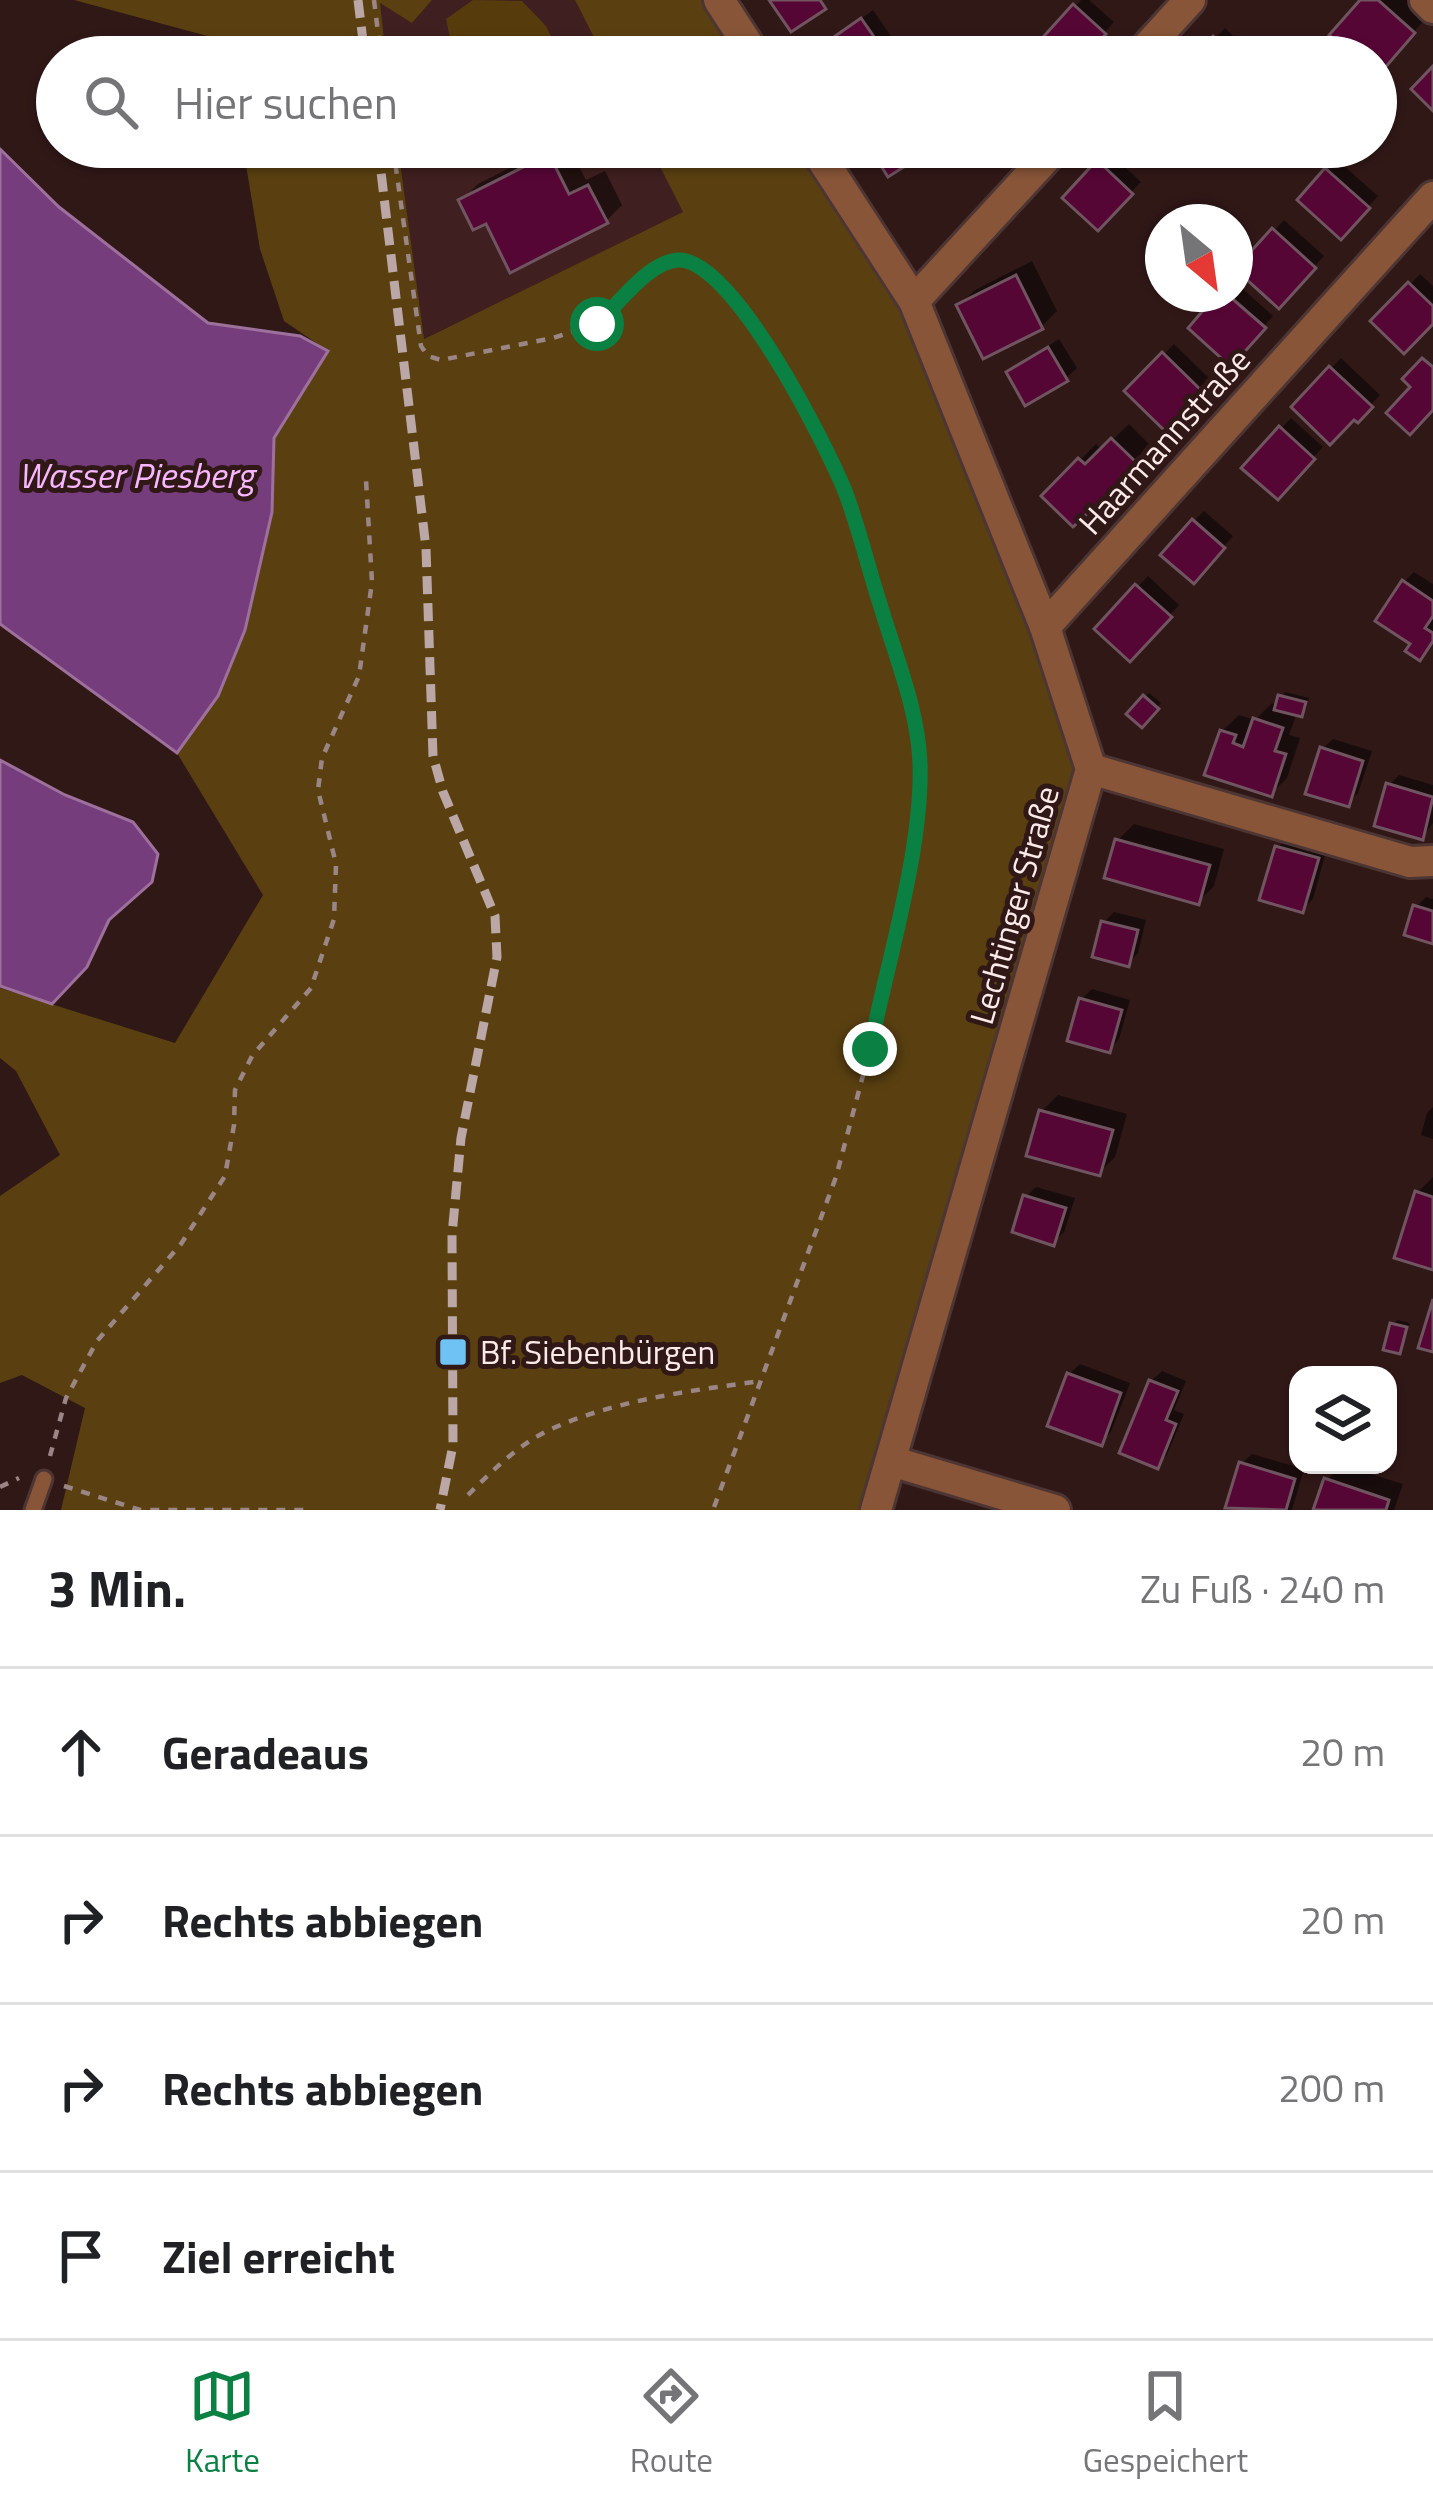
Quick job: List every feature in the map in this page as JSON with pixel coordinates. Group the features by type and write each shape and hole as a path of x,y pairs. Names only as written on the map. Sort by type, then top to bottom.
{"street":[{"path":"718,0 742,36"},
{"path":"1157,36 1190,0"},
{"path":"1425,0 1433,8"},
{"name":"Lechtinger Straße","path":"828,168 914,301 1045,627 1091,769 876,1510"},
{"path":"914,301 1037,168"},
{"name":"Haarmannstraße","path":"1045,627 1433,197"},
{"path":"1091,769 1410,862 1433,860"},
{"path":"891,1461 1055,1510"}],"lane":[{"path":"33,1510 44,1479"}],"path":[{"path":"374,0 378,36"},
{"path":"396,168 421,346 428,356 441,360 553,338 597,324 646,272 678,260 710,270 770,348 822,440 846,494 908,694 920,760 913,844 870,1049 836,1177 713,1510"},
{"path":"307,1510 140,1510 44,1479 66,1398 98,1340 181,1244 225,1176 235,1090 251,1056 311,988 334,920 335,864 318,790 322,758 359,676 372,582 366,480"},
{"path":"468,1495 504,1460 548,1431 658,1395 760,1381"}],"shaded area":[{"path":"74,0 432,0 412,23 380,3 384,36 207,36"},
{"path":"432,0 575,0 593,36 383,36 379,2 412,23"},
{"path":"473,0 522,1 551,36 450,36 446,19"},
{"path":"575,0 719,0 742,36 593,36"},
{"path":"246,168 401,168 424,339 683,212 661,168 828,168 914,301 1091,769 876,1510 61,1510 85,1408 22,1375 0,1383 0,1196 60,1155 16,1071 0,1058 0,988 175,1043 263,895 177,753 218,696 245,630 272,512 274,438 328,351 284,321 260,249"},
{"path":"401,168 661,168 684,212 423,339"}],"water":[{"name":"Wasser Piesberg","path":"0,149 59,207 208,323 300,336 328,351 274,438 272,512 245,630 218,696 177,753 0,624"},
{"path":"0,760 65,795 133,822 158,854 152,882 109,920 87,967 52,1004 0,986"}],"building":[{"path":"769,0 820,0 826,9 791,32"},
{"path":"1360,0 1378,0 1415,33 1397,54 1397,36 1329,35"},
{"path":"1073,4 1106,34 1104,36 1044,36"},
{"path":"861,18 873,36 835,36"},
{"path":"1433,66 1433,111 1411,89"},
{"path":"521,168 556,168 569,194 588,185 608,223 510,273 486,224 473,230 458,200"},
{"path":"1090,168 1105,168 1133,194 1098,231 1062,198"},
{"path":"1325,168 1370,208 1341,240 1297,200"},
{"path":"1272,228 1316,268 1279,309 1253,285 1253,249"},
{"path":"1016,275 1043,329 983,359 956,305"},
{"path":"1408,282 1433,306 1433,324 1404,354 1370,321"},
{"path":"1202,312 1248,312 1266,328 1231,367 1188,328"},
{"path":"1048,347 1068,381 1025,406 1006,372"},
{"path":"1162,352 1207,396 1169,435 1124,391"},
{"path":"1422,358 1433,367 1433,410 1410,435 1386,413 1410,387 1402,379"},
{"path":"1329,366 1373,407 1330,445 1291,407"},
{"path":"1279,426 1315,459 1278,500 1241,468"},
{"path":"1111,438 1139,465 1073,527 1041,496 1078,458 1085,464"},
{"path":"1192,519 1225,548 1194,584 1160,555"},
{"path":"1402,580 1433,601 1433,616 1425,628 1433,633 1433,641 1420,661 1405,651 1410,644 1375,621"},
{"path":"1135,584 1172,617 1130,662 1094,629"},
{"path":"1143,695 1159,709 1142,728 1126,714"},
{"path":"1278,695 1306,702 1302,717 1274,710"},
{"path":"1253,718 1283,728 1275,751 1286,754 1272,797 1204,775 1220,730 1236,735 1233,743 1243,747"},
{"path":"1320,747 1363,761 1349,807 1305,794"},
{"path":"1386,783 1433,797 1423,840 1374,826"},
{"path":"1115,839 1210,865 1199,905 1104,878"},
{"path":"1275,846 1319,858 1303,913 1259,900"},
{"path":"1413,905 1433,911 1433,944 1404,935"},
{"path":"1101,921 1138,930 1129,967 1092,957"},
{"path":"1079,998 1122,1010 1110,1053 1067,1041"},
{"path":"1039,1110 1113,1130 1100,1176 1026,1156"},
{"path":"1415,1191 1433,1197 1433,1270 1394,1258"},
{"path":"1023,1195 1066,1208 1054,1246 1012,1232"},
{"path":"1433,1299 1433,1352 1418,1348"},
{"path":"1390,1323 1407,1327 1400,1354 1383,1350"},
{"path":"1067,1373 1121,1393 1102,1446 1047,1426"},
{"path":"1149,1380 1178,1391 1166,1420 1176,1424 1158,1469 1119,1453"},
{"path":"1239,1462 1295,1479 1286,1510 1225,1508"},
{"path":"1324,1478 1389,1500 1386,1510 1313,1510"}],"railway":[{"path":"358,0 362,36"},
{"path":"381,168 426,548 433,756 443,792 495,916 497,957 461,1138 452,1235 453,1445 440,1510"}],"place":[{"name":"Bf. Siebenbürgen","path":"453,1352"}],"route":[{"path":"597,324 646,272 678,260 710,270 770,348 822,440 846,494 908,694 920,760 913,844 870,1049"}]}
